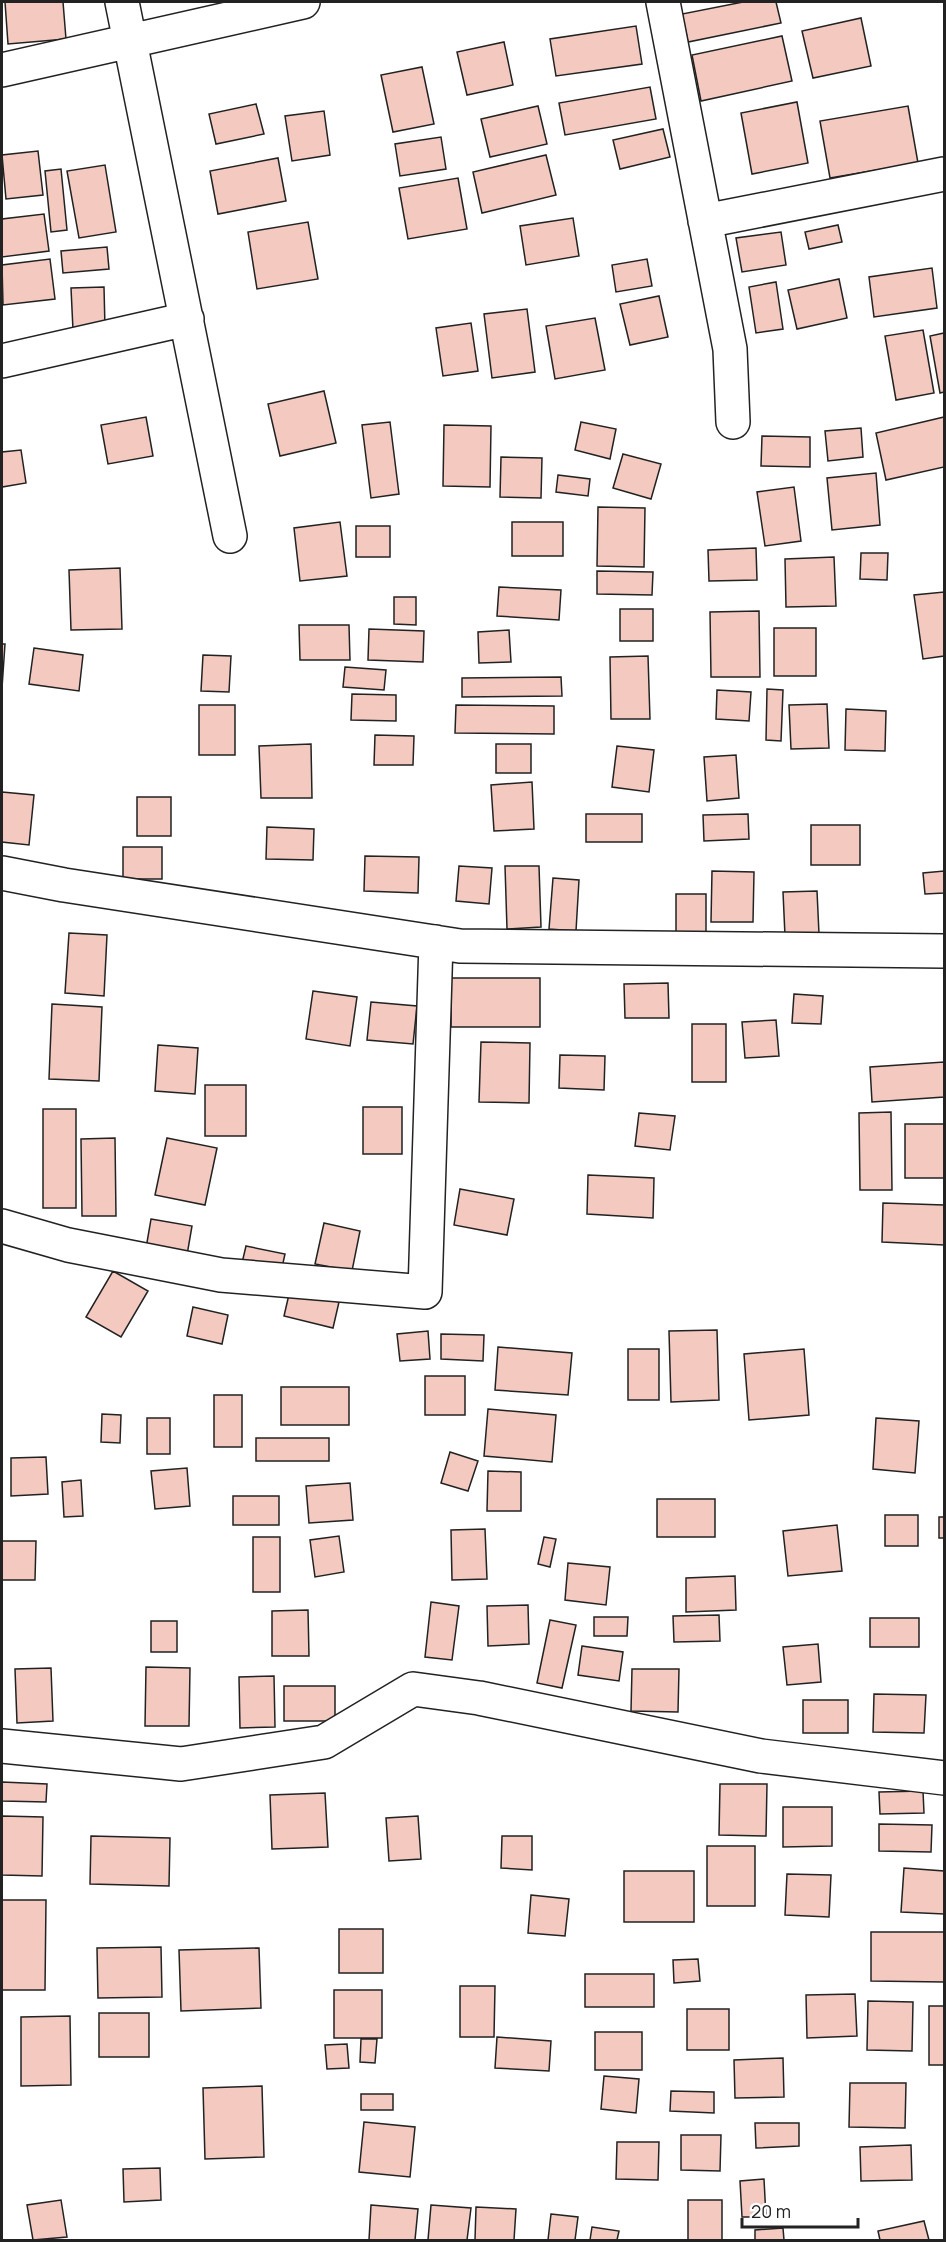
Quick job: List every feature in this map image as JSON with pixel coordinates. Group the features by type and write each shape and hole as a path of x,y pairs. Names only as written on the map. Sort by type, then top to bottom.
{"street":[{"path":"122,2 230,536"},
{"path":"2,70 303,2"},
{"path":"663,2 730,349 733,422"},
{"path":"705,221 945,174"},
{"path":"2,361 187,319"},
{"path":"2,873 64,885 460,946 945,951"},
{"path":"2,1226 68,1245 221,1275 425,1292 436,942"},
{"path":"2,1746 181,1764 324,1742 413,1689 479,1698 761,1756 945,1778"}],"building":[{"path":"5,2 63,2 66,39 8,44"},
{"path":"743,2 776,2 781,23 688,42 682,14"},
{"path":"861,18 871,66 813,78 802,31"},
{"path":"636,26 642,64 556,76 550,39"},
{"path":"782,36 792,81 701,101 692,55"},
{"path":"504,42 513,85 467,95 457,52"},
{"path":"422,67 434,124 393,132 381,75"},
{"path":"650,87 656,119 565,135 559,103"},
{"path":"797,102 808,163 752,174 741,113"},
{"path":"256,104 264,134 216,144 209,114"},
{"path":"538,106 547,144 490,157 481,119"},
{"path":"908,106 918,163 830,178 820,121"},
{"path":"324,111 330,155 292,161 285,116"},
{"path":"663,129 670,157 620,169 613,140"},
{"path":"441,137 446,169 400,176 395,144"},
{"path":"38,151 43,195 6,199 2,155"},
{"path":"546,155 556,195 482,213 473,172"},
{"path":"278,158 286,201 218,214 210,171"},
{"path":"105,165 116,232 79,238 67,171"},
{"path":"61,169 67,230 51,232 45,171"},
{"path":"458,178 467,229 408,239 399,188"},
{"path":"44,214 49,251 2,257 2,219"},
{"path":"573,218 579,256 526,265 520,226"},
{"path":"308,222 318,279 257,289 248,232"},
{"path":"838,225 842,242 809,249 805,232"},
{"path":"781,232 786,265 742,272 736,238"},
{"path":"107,247 109,269 63,273 61,251"},
{"path":"50,259 55,299 3,305 2,265"},
{"path":"647,259 652,286 616,292 612,265"},
{"path":"932,268 937,308 874,317 869,277"},
{"path":"839,279 847,318 797,329 788,290"},
{"path":"776,282 783,329 756,333 749,287"},
{"path":"104,287 105,328 73,330 71,288"},
{"path":"659,296 668,337 630,345 620,304"},
{"path":"527,309 535,372 492,378 484,314"},
{"path":"595,318 605,370 555,379 546,326"},
{"path":"471,323 478,371 443,376 436,328"},
{"path":"923,330 934,393 896,400 885,336"},
{"path":"944,333 944,392 940,393 930,336"},
{"path":"324,391 336,443 280,456 268,404"},
{"path":"146,417 153,456 108,464 101,425"},
{"path":"944,417 944,467 886,480 876,433"},
{"path":"390,422 399,494 371,498 362,425"},
{"path":"581,422 616,429 610,459 575,450"},
{"path":"444,425 491,426 490,487 443,486"},
{"path":"861,428 863,457 828,461 825,431"},
{"path":"762,436 810,437 810,467 761,466"},
{"path":"21,450 26,483 2,487 2,452"},
{"path":"623,454 661,464 651,499 613,488"},
{"path":"501,457 542,458 541,498 500,497"},
{"path":"876,473 880,525 832,530 827,478"},
{"path":"558,475 590,479 588,496 556,492"},
{"path":"794,487 801,541 765,546 757,492"},
{"path":"598,507 645,508 644,567 597,566"},
{"path":"340,522 347,576 300,581 294,528"},
{"path":"512,522 563,522 563,556 512,556"},
{"path":"356,526 390,526 390,557 356,557"},
{"path":"756,548 757,580 709,581 708,550"},
{"path":"861,553 888,553 887,580 860,579"},
{"path":"834,557 836,606 786,607 785,559"},
{"path":"120,568 122,629 71,630 69,570"},
{"path":"597,571 653,572 652,595 597,594"},
{"path":"499,587 561,590 559,620 497,616"},
{"path":"944,592 944,656 923,659 914,595"},
{"path":"394,597 416,597 416,625 394,624"},
{"path":"620,609 653,609 653,641 620,641"},
{"path":"759,611 760,677 711,677 710,612"},
{"path":"299,625 349,625 350,660 300,660"},
{"path":"774,628 816,628 816,676 774,676"},
{"path":"369,629 424,631 423,662 368,660"},
{"path":"509,630 511,662 479,663 478,632"},
{"path":"2,644 5,644 2,688"},
{"path":"34,648 83,655 79,691 29,684"},
{"path":"203,655 231,656 229,692 201,691"},
{"path":"648,656 650,719 611,719 610,657"},
{"path":"345,667 386,670 384,690 343,687"},
{"path":"561,677 562,696 462,697 462,678"},
{"path":"767,689 783,690 781,741 766,740"},
{"path":"717,690 751,692 749,721 716,719"},
{"path":"352,694 396,695 396,721 351,720"},
{"path":"827,704 829,748 791,749 789,705"},
{"path":"199,705 235,705 235,755 199,755"},
{"path":"456,705 554,706 554,734 455,733"},
{"path":"846,709 886,711 885,751 845,750"},
{"path":"375,735 414,736 413,765 374,765"},
{"path":"311,744 312,798 261,798 259,746"},
{"path":"496,744 531,744 531,773 496,773"},
{"path":"617,746 654,750 649,792 612,787"},
{"path":"736,755 739,798 707,801 704,757"},
{"path":"532,782 534,829 494,831 491,785"},
{"path":"2,792 34,795 29,845 2,842"},
{"path":"137,797 171,797 171,836 137,836"},
{"path":"586,814 642,814 642,842 586,842"},
{"path":"748,814 749,839 704,841 703,815"},
{"path":"811,825 860,825 860,865 811,865"},
{"path":"267,827 314,829 313,860 266,859"},
{"path":"123,847 162,847 162,879 123,879"},
{"path":"365,856 419,857 418,893 364,891"},
{"path":"459,866 492,868 489,904 456,901"},
{"path":"505,866 539,866 541,927 507,929"},
{"path":"712,871 754,872 753,922 711,922"},
{"path":"944,871 944,893 925,894 923,873"},
{"path":"553,878 579,880 576,931 549,929"},
{"path":"817,891 819,934 785,936 783,892"},
{"path":"676,894 706,894 706,941 676,941"},
{"path":"69,933 107,935 104,996 65,993"},
{"path":"451,978 540,978 540,1027 451,1027"},
{"path":"668,983 669,1018 625,1018 624,984"},
{"path":"313,991 357,997 350,1046 306,1039"},
{"path":"794,994 823,996 821,1024 792,1023"},
{"path":"371,1002 417,1006 413,1044 367,1040"},
{"path":"52,1004 102,1007 99,1081 49,1079"},
{"path":"776,1020 779,1056 745,1058 742,1022"},
{"path":"692,1024 726,1024 726,1082 692,1082"},
{"path":"481,1042 530,1043 529,1103 479,1102"},
{"path":"158,1045 198,1048 195,1094 155,1091"},
{"path":"560,1055 605,1056 604,1090 559,1088"},
{"path":"944,1062 944,1097 872,1102 870,1067"},
{"path":"205,1085 246,1085 246,1136 205,1136"},
{"path":"363,1107 402,1107 402,1154 363,1154"},
{"path":"43,1109 76,1109 76,1208 43,1208"},
{"path":"891,1112 892,1190 860,1190 859,1113"},
{"path":"639,1113 675,1116 670,1150 635,1146"},
{"path":"905,1124 944,1124 944,1178 905,1178"},
{"path":"115,1138 116,1216 82,1216 81,1139"},
{"path":"167,1138 217,1148 205,1205 155,1195"},
{"path":"588,1175 654,1178 653,1218 587,1214"},
{"path":"460,1189 514,1199 507,1235 454,1225"},
{"path":"883,1203 944,1205 944,1245 882,1242"},
{"path":"151,1219 192,1226 186,1261 145,1254"},
{"path":"324,1223 360,1231 352,1271 315,1264"},
{"path":"246,1246 285,1254 281,1272 242,1263"},
{"path":"113,1271 148,1291 121,1337 86,1317"},
{"path":"290,1290 339,1302 333,1328 284,1316"},
{"path":"193,1307 228,1315 222,1344 187,1336"},
{"path":"717,1330 719,1400 671,1402 669,1331"},
{"path":"428,1331 430,1359 400,1361 397,1334"},
{"path":"441,1334 484,1335 483,1361 441,1359"},
{"path":"498,1347 572,1353 568,1395 495,1390"},
{"path":"628,1349 659,1349 659,1400 628,1400"},
{"path":"804,1349 809,1415 749,1420 744,1354"},
{"path":"425,1376 465,1376 465,1415 425,1415"},
{"path":"281,1387 349,1387 349,1425 281,1425"},
{"path":"214,1395 242,1395 242,1447 214,1447"},
{"path":"488,1409 556,1415 552,1462 484,1456"},
{"path":"102,1414 121,1415 120,1443 101,1442"},
{"path":"147,1418 170,1418 170,1454 147,1454"},
{"path":"876,1418 919,1421 915,1473 873,1469"},
{"path":"256,1438 329,1438 329,1461 256,1461"},
{"path":"450,1452 478,1461 468,1491 441,1483"},
{"path":"46,1457 48,1494 11,1496 11,1458"},
{"path":"187,1468 190,1506 155,1509 151,1471"},
{"path":"488,1471 521,1472 521,1511 487,1511"},
{"path":"81,1480 83,1516 64,1517 62,1482"},
{"path":"350,1483 353,1520 309,1523 306,1486"},
{"path":"233,1496 279,1496 279,1525 233,1525"},
{"path":"657,1499 715,1499 715,1537 657,1537"},
{"path":"885,1515 918,1515 918,1546 885,1546"},
{"path":"939,1517 944,1517 944,1538 939,1538"},
{"path":"837,1525 842,1571 788,1576 783,1531"},
{"path":"485,1529 487,1579 452,1580 451,1530"},
{"path":"339,1536 344,1572 315,1577 310,1540"},
{"path":"253,1537 280,1537 280,1592 253,1592"},
{"path":"544,1537 556,1539 550,1567 538,1564"},
{"path":"2,1541 36,1541 35,1580 2,1580"},
{"path":"568,1563 610,1567 606,1605 565,1600"},
{"path":"735,1576 736,1610 686,1612 686,1578"},
{"path":"431,1602 459,1606 452,1660 425,1657"},
{"path":"528,1605 529,1644 488,1646 487,1606"},
{"path":"308,1610 309,1656 272,1656 272,1611"},
{"path":"719,1615 720,1641 674,1642 673,1616"},
{"path":"594,1617 628,1617 627,1636 594,1636"},
{"path":"870,1618 919,1618 919,1647 870,1647"},
{"path":"550,1620 576,1625 562,1688 537,1683"},
{"path":"151,1621 177,1621 177,1652 151,1652"},
{"path":"818,1644 821,1682 787,1685 783,1647"},
{"path":"582,1646 623,1652 619,1681 578,1675"},
{"path":"146,1667 190,1668 189,1726 145,1726"},
{"path":"51,1668 53,1721 17,1723 15,1669"},
{"path":"632,1669 679,1669 678,1712 631,1711"},
{"path":"274,1676 275,1727 240,1728 239,1677"},
{"path":"284,1686 335,1686 335,1721 284,1721"},
{"path":"874,1694 926,1695 924,1733 873,1732"},
{"path":"803,1700 848,1700 848,1733 803,1733"},
{"path":"2,1782 47,1784 46,1802 2,1801"},
{"path":"720,1784 767,1784 766,1836 719,1835"},
{"path":"923,1791 924,1813 880,1814 879,1792"},
{"path":"325,1793 328,1847 272,1849 270,1795"},
{"path":"783,1807 832,1807 832,1846 783,1847"},
{"path":"2,1816 43,1817 42,1876 2,1875"},
{"path":"418,1816 421,1859 389,1861 386,1818"},
{"path":"879,1824 932,1825 931,1852 879,1851"},
{"path":"91,1836 170,1838 169,1886 90,1884"},
{"path":"502,1836 532,1836 532,1870 501,1868"},
{"path":"707,1846 755,1846 755,1906 707,1906"},
{"path":"904,1868 944,1871 944,1914 901,1912"},
{"path":"624,1871 694,1871 694,1922 624,1922"},
{"path":"787,1874 831,1875 829,1917 785,1915"},
{"path":"531,1895 569,1899 565,1936 528,1933"},
{"path":"2,1900 46,1900 45,1990 2,1990"},
{"path":"339,1929 383,1929 383,1973 339,1973"},
{"path":"871,1932 944,1932 944,1982 871,1981"},
{"path":"161,1947 162,1997 98,1998 97,1948"},
{"path":"259,1948 261,2008 181,2011 179,1950"},
{"path":"698,1959 700,1981 674,1983 673,1960"},
{"path":"585,1974 654,1974 654,2007 585,2007"},
{"path":"460,1986 495,1986 494,2037 460,2037"},
{"path":"334,1990 382,1990 382,2038 334,2038"},
{"path":"855,1994 857,2036 807,2038 806,1995"},
{"path":"868,2001 913,2002 912,2051 867,2050"},
{"path":"929,2006 944,2006 944,2065 929,2065"},
{"path":"687,2009 729,2009 729,2050 687,2050"},
{"path":"99,2013 149,2013 149,2057 99,2057"},
{"path":"70,2016 71,2085 21,2086 21,2017"},
{"path":"595,2032 642,2032 642,2070 595,2070"},
{"path":"497,2037 551,2041 549,2071 495,2068"},
{"path":"361,2039 377,2039 375,2063 360,2062"},
{"path":"347,2044 349,2068 327,2069 325,2045"},
{"path":"783,2058 784,2097 735,2098 734,2060"},
{"path":"604,2076 639,2079 636,2113 601,2109"},
{"path":"850,2083 906,2083 905,2128 849,2127"},
{"path":"262,2086 264,2157 205,2159 203,2088"},
{"path":"671,2091 714,2092 714,2113 670,2111"},
{"path":"361,2094 393,2094 393,2110 361,2110"},
{"path":"364,2122 415,2127 410,2177 359,2172"},
{"path":"755,2123 799,2123 799,2146 756,2148"},
{"path":"681,2135 721,2135 720,2171 681,2170"},
{"path":"617,2142 659,2142 658,2180 616,2179"},
{"path":"911,2145 912,2180 861,2181 860,2147"},
{"path":"160,2168 161,2200 124,2202 123,2169"},
{"path":"764,2179 766,2217 742,2217 740,2181"},
{"path":"61,2200 67,2237 33,2240 27,2205"},
{"path":"688,2200 722,2200 722,2240 688,2240"},
{"path":"371,2205 418,2209 415,2240 369,2240"},
{"path":"431,2205 471,2208 467,2240 428,2240"},
{"path":"476,2207 516,2209 514,2240 475,2240"},
{"path":"551,2214 578,2217 575,2240 548,2240"},
{"path":"924,2221 929,2240 880,2240 878,2231"},
{"path":"592,2227 619,2231 617,2240 590,2240"},
{"path":"783,2228 784,2240 755,2240 755,2230"}]}
